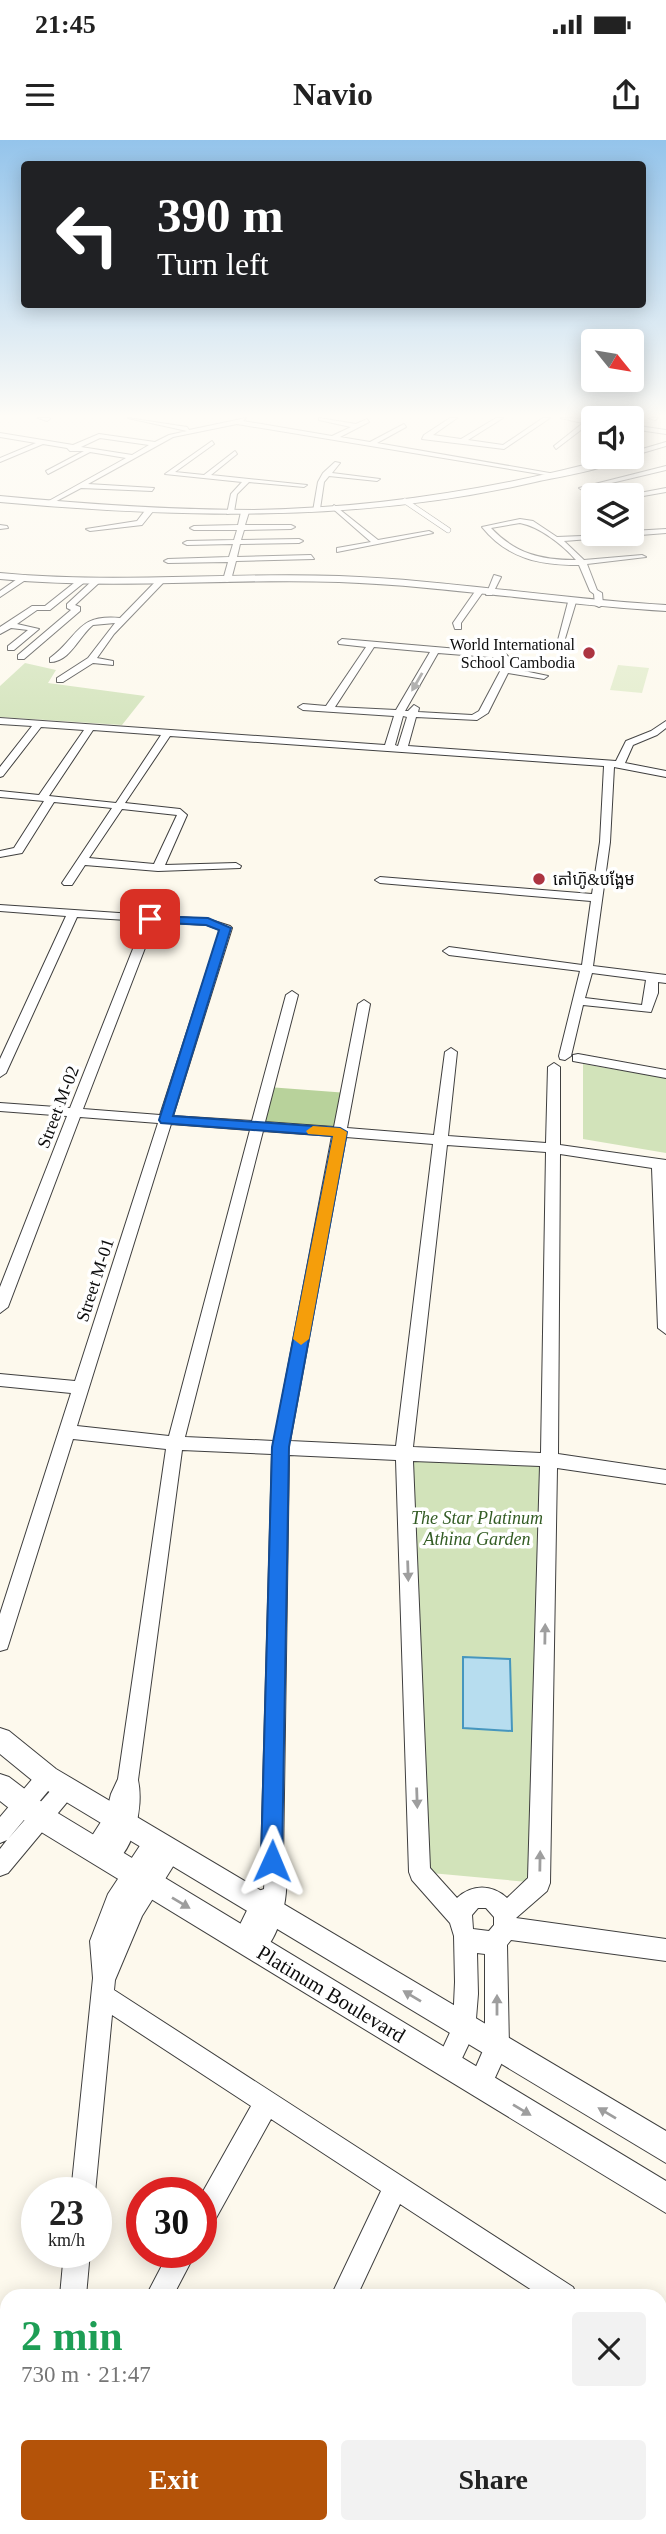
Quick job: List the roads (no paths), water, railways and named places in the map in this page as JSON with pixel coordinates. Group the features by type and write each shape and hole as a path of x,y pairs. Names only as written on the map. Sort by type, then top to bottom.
{"street":[{"path":"230,580 241,530"},
{"path":"361,530 377,543"},
{"path":"489,530 524,557 582,562 642,557"},
{"path":"540,530 569,547 582,562 594,591 596,605"},
{"path":"644,532 666,531"},
{"path":"340,550 429,533"},
{"path":"556,539 581,537"},
{"path":"187,543 299,541"},
{"path":"168,561 232,564 311,557"},
{"path":"0,576 159,583 367,580 596,605 666,608"},
{"path":"458,627 457,623 497,577"},
{"path":"0,595 23,579"},
{"path":"0,631 35,608 47,608 82,581"},
{"path":"20,657 78,608 70,606 96,582"},
{"path":"60,680 89,662 120,621 159,583"},
{"path":"560,642 572,602"},
{"path":"53,660 74,643 75,637 89,622 100,619 120,621"},
{"path":"0,657 35,629 10,625"},
{"path":"303,707 474,718 480,716 509,662 505,656 342,642"},
{"path":"329,709 371,645"},
{"path":"0,646 12,648"},
{"path":"389,748 435,650"},
{"path":"402,749 404,714 447,652"},
{"path":"41,659 110,663"},
{"path":"504,670 544,676"},
{"path":"0,721 614,764 666,774"},
{"path":"0,774 39,723"},
{"path":"452,1052 404,1453 420,1872 475,1942 486,1944 539,1883 549,1460 552,1149 566,1061 587,968 614,764 629,743 654,733 666,724"},
{"path":"0,854 18,851 91,727"},
{"path":"68,883 168,732"},
{"path":"0,794 182,813 158,868"},
{"path":"82,861 158,868 236,866"},
{"path":"380,880 596,898"},
{"path":"0,908 150,919"},
{"path":"0,1073 73,914"},
{"name":"Street M-01","path":"0,1643 226,928 208,922 150,919"},
{"name":"Street M-02","path":"0,1307 150,919"},
{"path":"449,951 666,979"},
{"path":"578,1001 647,1009 652,993 652,977"},
{"path":"100,1854 122,1822 133,1798 128,1780 174,1443 292,995"},
{"path":"248,1944 268,1910 276,1871 272,1861 281,1447 364,1004"},
{"path":"566,1061 666,1074"},
{"path":"0,1107 552,1149 663,1165 666,1328"},
{"path":"0,1380 80,1388"},
{"path":"67,1432 174,1443 549,1460 666,1477"},
{"path":"0,1739 57,1783 666,2148"},
{"path":"0,1865 33,1812 57,1783"},
{"name":"Platinum Boulevard","path":"0,1786 33,1812 100,1854 666,2198"},
{"path":"0,1833 33,1812"},
{"path":"85,2177 103,1986 120,1946 142,1879 163,1847"},
{"path":"447,2065 464,2028 464,1905 474,1898 486,1897 498,1903 502,1928 497,2047 480,2085"},
{"path":"502,1928 666,1950"},
{"path":"103,1986 267,2102 554,2289"},
{"path":"217,2191 267,2102"},
{"path":"347,2289 396,2186"},
{"path":"74,2289 76,2268"},
{"path":"163,2289 174,2268"}],"water":[{"path":"463,1657 510,1659 512,1731 463,1728"}],"place":[{"name":"World International School Cambodia","path":"589,653"},
{"name":"តៅហ៊ូ&បង្អែម","path":"539,879"}],"park label":[{"name":"The Star Platinum Athina Garden","path":"477,1528"}]}
